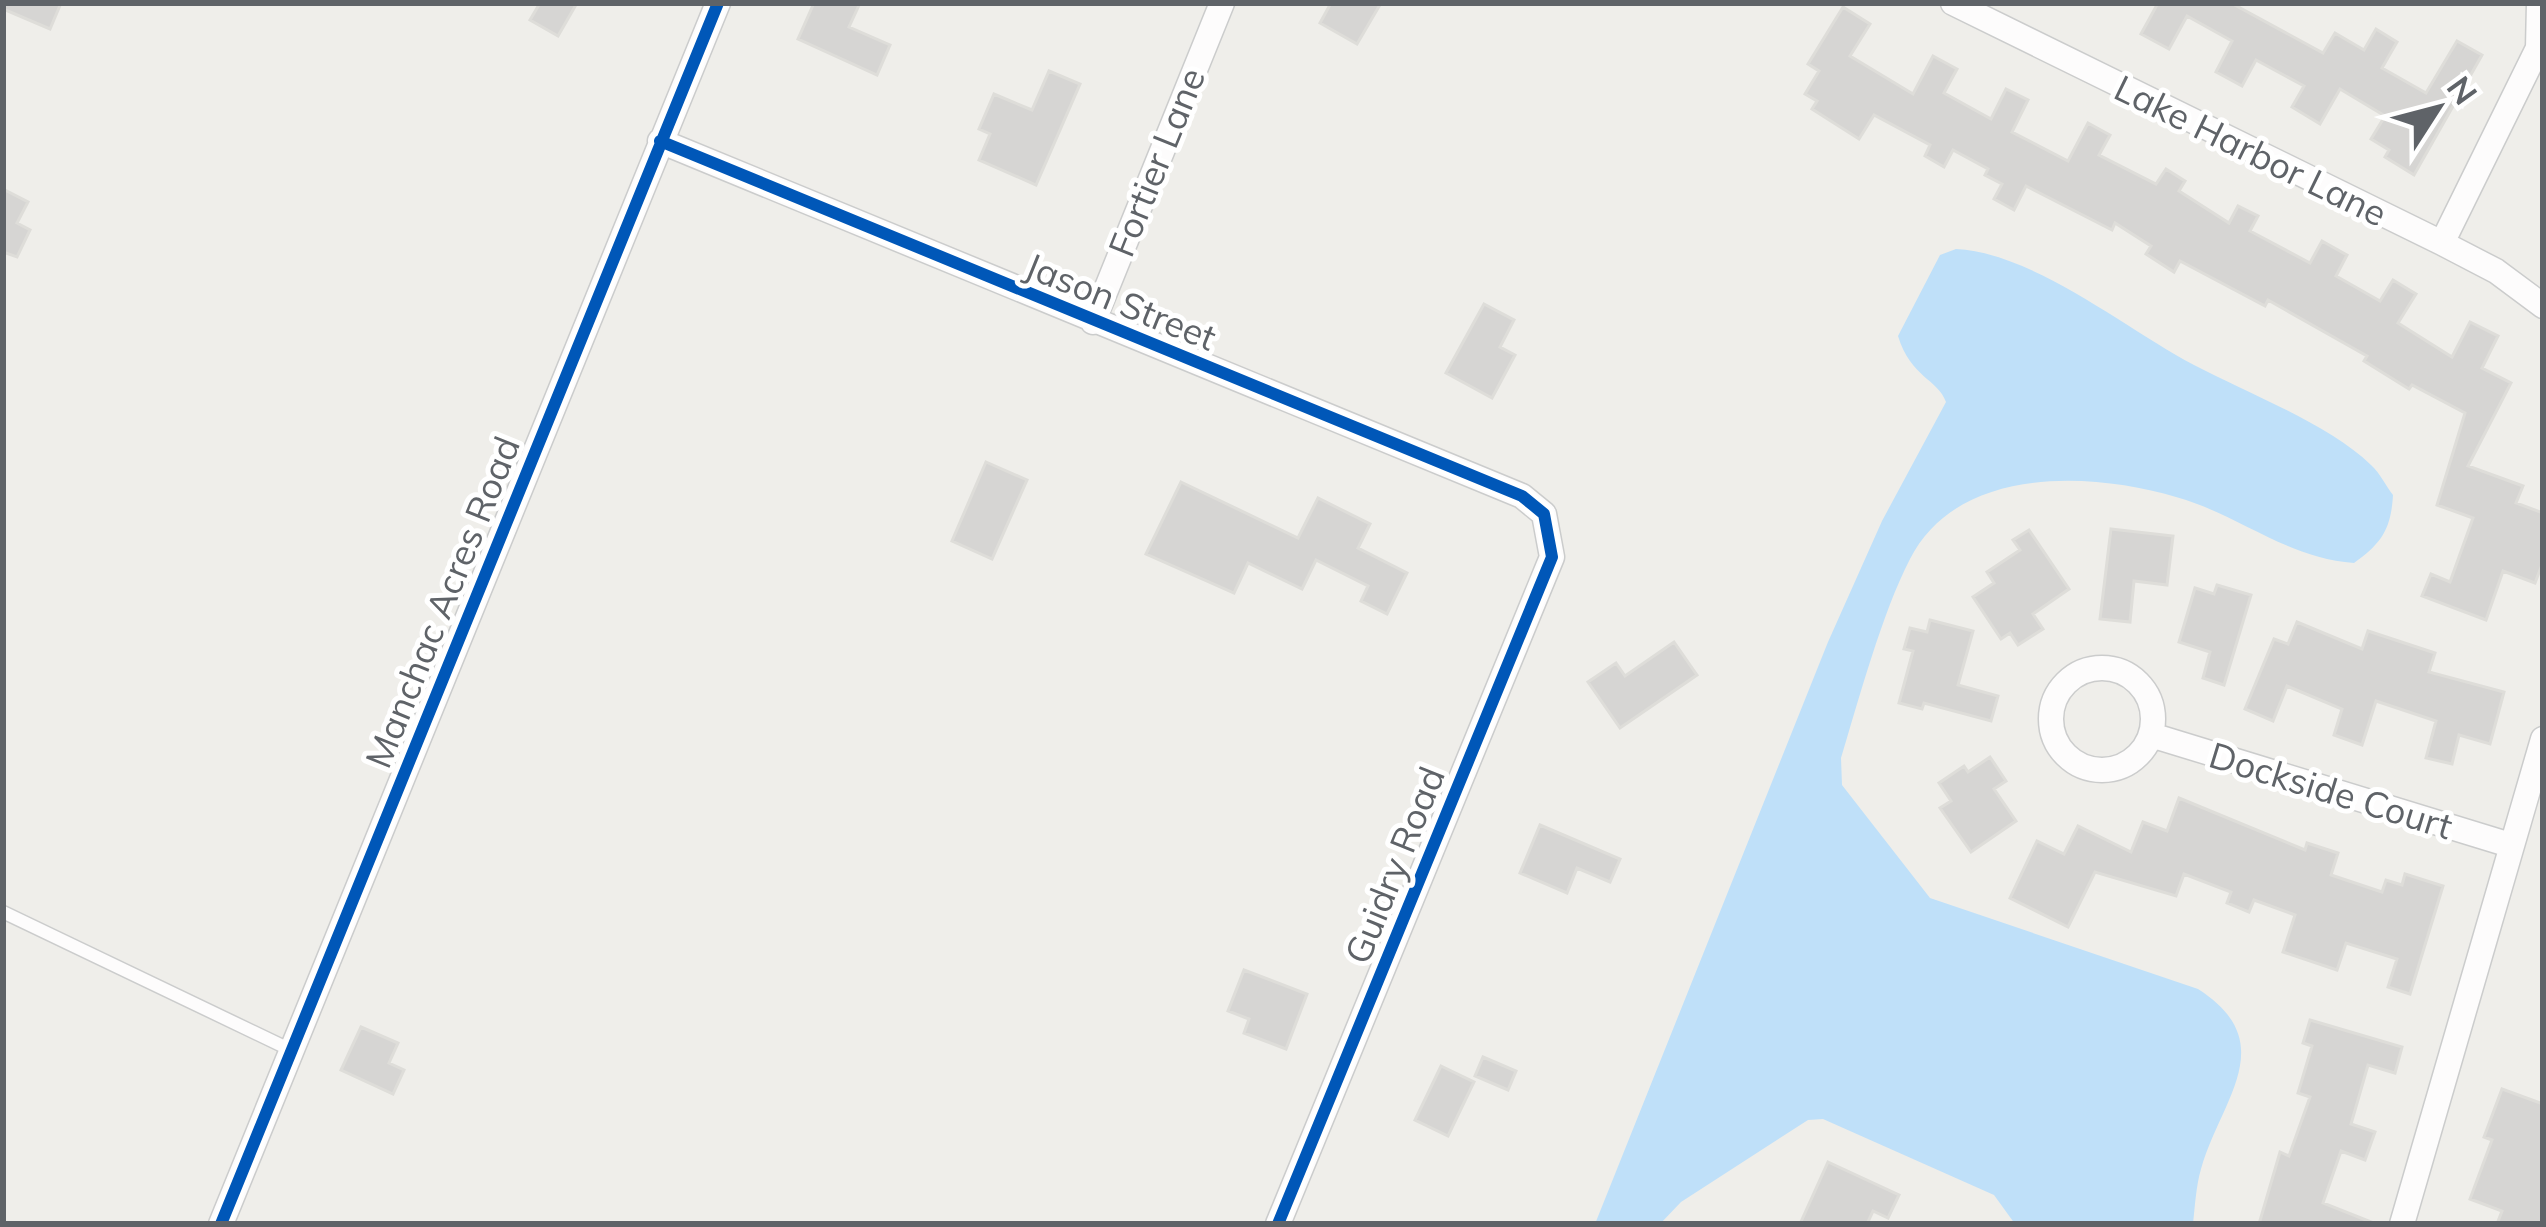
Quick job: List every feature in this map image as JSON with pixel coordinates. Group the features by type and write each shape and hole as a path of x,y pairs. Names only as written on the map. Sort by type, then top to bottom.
{"street":[{"name":"Manchac Acres Road","path":"221,1224 718,3"},
{"name":"Fortier Lane","path":"1093,322 1222,3"},
{"name":"Lake Harbor Lane","path":"1953,3 2442,243 2496,271 2543,307"},
{"path":"2442,243 2538,48 2539,3"},
{"name":"Jason Street","path":"660,141 1522,496 1550,526"},
{"name":"Guidry Road","path":"1278,1224 1552,557 1550,526"},
{"path":"2116,669 2143,688 2154,718 2152,735 2131,762 2097,770 2066,756 2056,742 2052,707 2070,679 2084,670 2116,669"},
{"name":"Dockside Court","path":"2152,735 2510,845"},
{"path":"2402,1224 2543,739"}],"lane":[{"path":"3,912 292,1050"}],"water":[{"path":"1956,249 1986,254 2048,278 2194,365 2311,423 2354,450 2393,495 2383,534 2354,563 2306,553 2176,497 2105,483 2029,483 1993,491 1960,506 1932,528 1910,559 1890,605 1841,758 1842,785 1930,898 2198,989 2223,1009 2237,1030 2238,1073 2201,1169 2193,1224 2015,1224 1994,1195 1823,1119 1808,1120 1681,1202 1660,1224 1595,1224 1828,642 1882,521 1946,402 1910,361 1898,336 1940,255"}],"building":[{"path":"3,3 61,3 50,29 3,9"},
{"path":"540,3 577,3 558,36 530,20"},
{"path":"814,3 860,3 849,27 890,45 877,75 798,39"},
{"path":"1331,3 1381,3 1357,44 1320,23"},
{"path":"2158,3 2231,3 2323,53 2335,33 2364,50 2376,29 2397,42 2382,68 2426,93 2457,41 2482,55 2414,175 2385,157 2389,150 2371,139 2385,116 2340,89 2320,124 2292,107 2304,86 2256,60 2242,86 2216,72 2232,41 2187,16 2169,49 2141,34"},
{"path":"1843,7 1870,24 1850,56 1913,94 1933,56 1957,69 1944,93 1991,119 2006,89 2028,100 2012,132 2068,161 2088,123 2110,135 2099,155 2156,184 2166,169 2185,181 2179,191 2229,223 2238,206 2258,216 2250,231 2310,263 2322,241 2347,255 2336,276 2380,301 2393,280 2416,294 2398,323 2452,357 2470,322 2498,336 2482,368 2511,383 2468,466 2523,486 2516,503 2543,513 2543,562 2535,583 2503,571 2486,620 2422,596 2431,574 2450,582 2473,518 2437,505 2465,413 2412,385 2409,389 2364,361 2367,356 2268,300 2265,306 2180,261 2174,272 2146,254 2151,246 2115,223 2112,230 2026,186 2014,210 1994,199 2002,184 1985,175 1988,169 1953,150 1944,167 1925,156 1930,145 1874,115 1859,139 1812,109 1817,101 1805,94 1819,71 1808,64"},
{"path":"1049,71 1080,84 1036,185 979,160 990,134 979,129 994,94 1032,110"},
{"path":"3,189 28,202 17,223 30,230 17,257 3,252"},
{"path":"1484,304 1514,320 1500,347 1515,355 1492,398 1446,373"},
{"path":"986,462 1027,480 992,559 952,541"},
{"path":"1181,482 1298,538 1318,498 1370,524 1358,548 1407,573 1387,614 1361,601 1368,586 1316,560 1302,589 1248,563 1234,593 1146,554"},
{"path":"2111,529 2173,536 2167,585 2134,581 2130,622 2100,619"},
{"path":"2029,530 2069,589 2033,614 2043,629 2018,645 2010,633 2001,639 1973,597 1994,583 1987,572 2020,550 2013,540"},
{"path":"2217,585 2251,595 2224,685 2203,678 2210,652 2179,642 2195,588 2214,594"},
{"path":"1930,620 1973,631 1958,685 1998,696 1991,721 1924,703 1922,709 1899,703 1913,651 1904,649 1910,628 1927,632"},
{"path":"2297,622 2362,649 2368,631 2435,653 2429,672 2504,692 2490,744 2459,735 2452,764 2426,758 2436,721 2376,701 2362,745 2334,735 2342,709 2287,686 2273,721 2245,709 2274,639 2288,644"},
{"path":"1674,642 1697,675 1620,728 1588,682 1616,663 1625,676"},
{"path":"1990,757 2006,781 1994,789 2016,821 1971,852 1940,808 1951,801 1939,783 1964,766 1968,772"},
{"path":"2179,798 2305,850 2307,843 2338,853 2331,875 2382,892 2386,880 2402,885 2405,874 2443,886 2410,994 2388,987 2397,959 2346,943 2337,970 2283,952 2295,915 2254,900 2249,912 2227,903 2231,892 2184,874 2176,896 2095,872 2068,927 2010,898 2037,841 2064,854 2078,826 2131,852 2143,822 2167,831"},
{"path":"1540,825 1620,859 1610,882 1577,868 1567,893 1520,873"},
{"path":"1244,970 1307,994 1286,1049 1244,1033 1249,1019 1228,1011"},
{"path":"2310,1020 2402,1047 2395,1073 2368,1065 2351,1124 2375,1132 2365,1160 2341,1151 2323,1203 2376,1224 2259,1224 2280,1152 2289,1156 2310,1097 2298,1093 2312,1046 2303,1043"},
{"path":"361,1027 398,1043 389,1063 404,1070 393,1094 341,1070"},
{"path":"1483,1057 1516,1071 1508,1090 1475,1076"},
{"path":"1441,1066 1474,1082 1448,1136 1415,1120"},
{"path":"2502,1089 2543,1104 2543,1224 2497,1224 2502,1211 2470,1199 2492,1140 2484,1137"},
{"path":"1828,1162 1899,1195 1888,1218 1873,1211 1867,1224 1800,1224"}],"cycle path":[{"path":"221,1224 718,3"},
{"path":"660,141 1522,496 1544,514 1552,557 1278,1224"}]}
